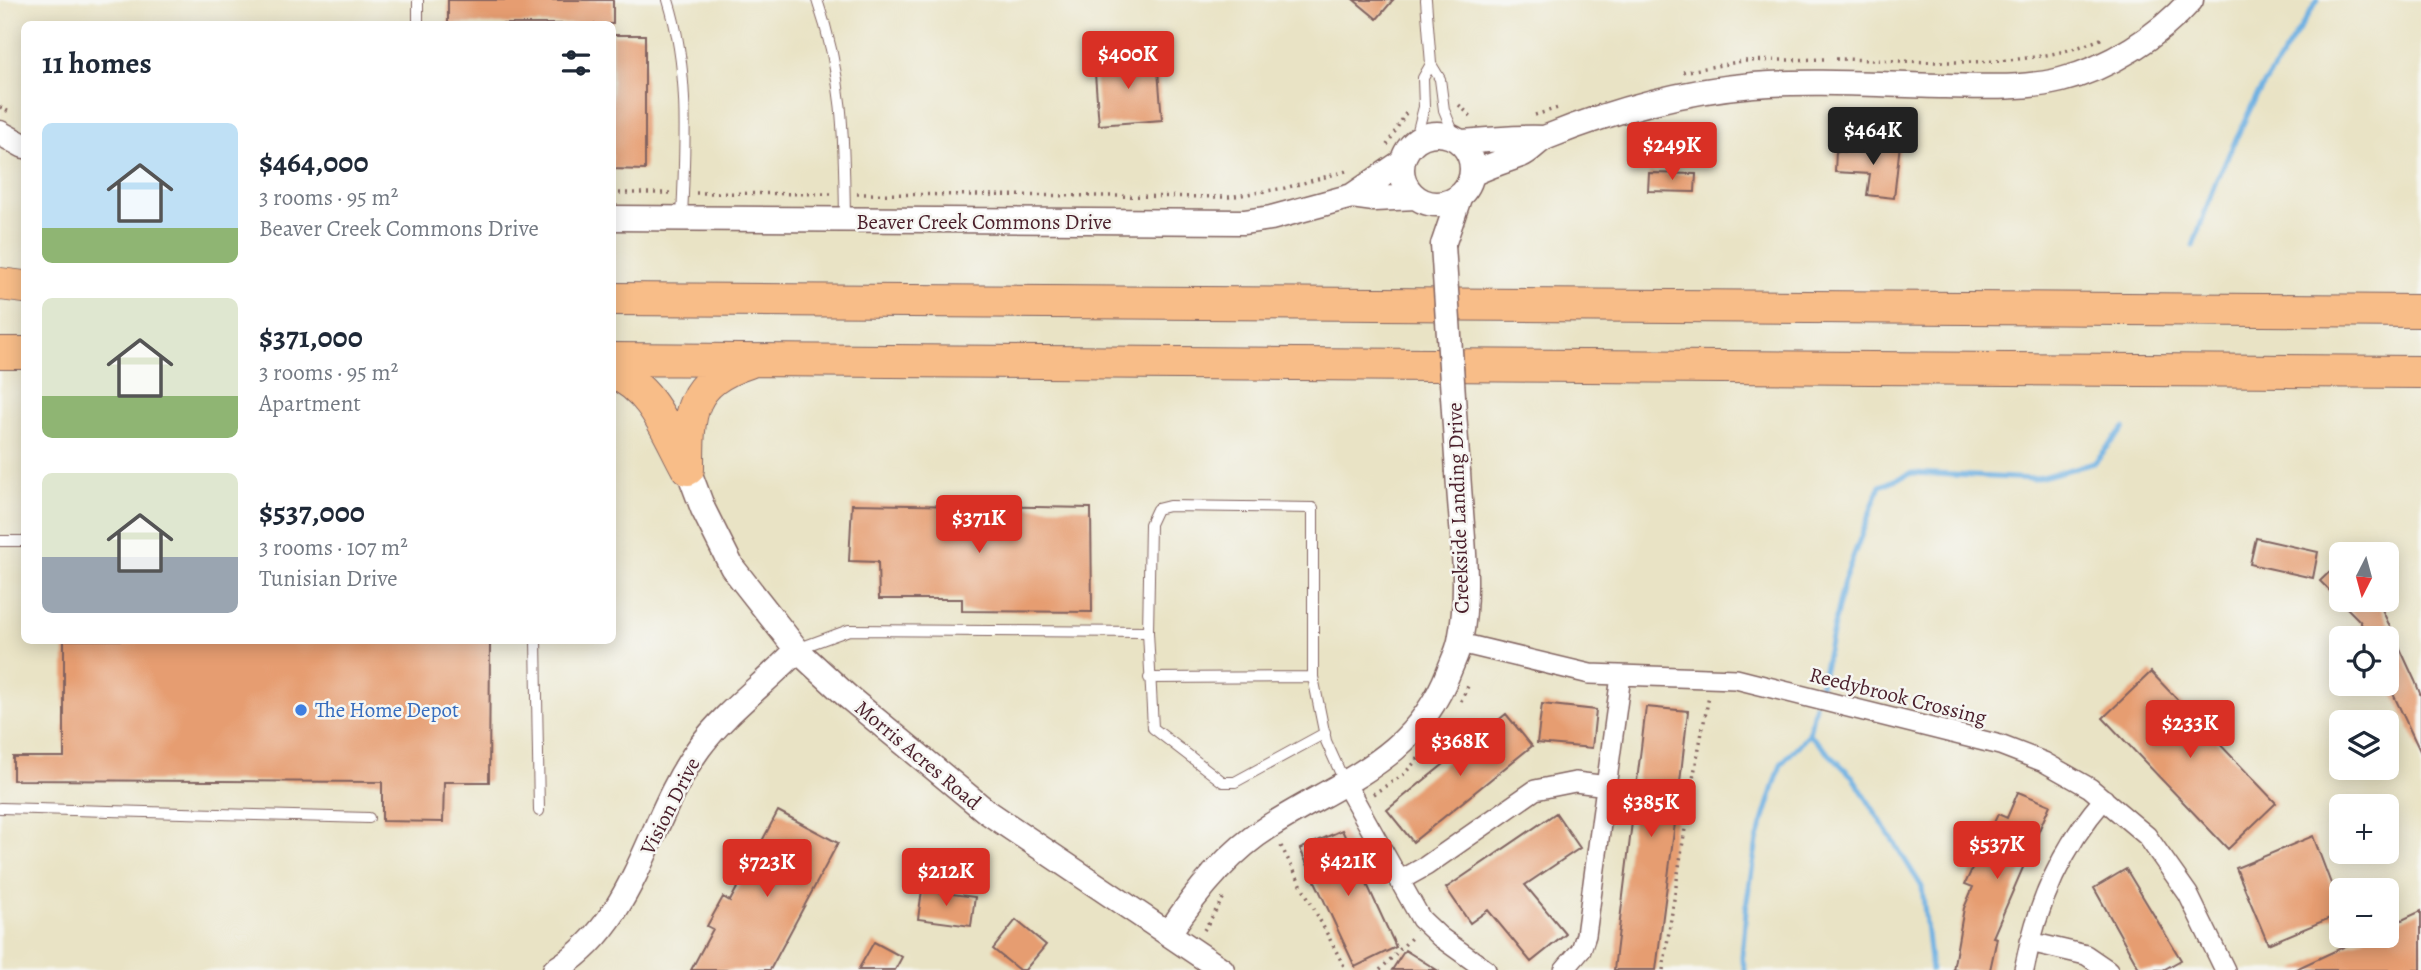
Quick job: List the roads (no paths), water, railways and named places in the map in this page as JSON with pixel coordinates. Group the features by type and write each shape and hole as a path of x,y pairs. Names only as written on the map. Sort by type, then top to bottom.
{"highway":[{"path":"0,284 21,287"},
{"path":"0,295 21,295"},
{"path":"616,299 2421,311"},
{"path":"0,353 21,353"},
{"path":"616,359 2421,372"},
{"path":"688,469 688,424 695,398 719,376 754,360"},
{"path":"616,375 629,380 643,392 688,469"}],"street":[{"path":"1544,138 1524,154 1466,185 1443,203 1421,199 1404,181 1399,152 1430,134 1458,140 1493,141 1520,136 1544,138 1672,99 1754,85 1965,87 2060,80 2092,70 2118,56 2154,33 2191,0"},
{"path":"0,133 21,144"},
{"path":"1458,140 1470,156 1466,185"},
{"name":"Beaver Creek Commons Drive","path":"1352,196 1399,152"},
{"name":"Creekside Landing Drive","path":"1443,246 1466,185"},
{"name":"Beaver Creek Commons Drive","path":"616,218 1217,224 1271,218 1352,196 1421,199"},
{"name":"Creekside Landing Drive","path":"1169,933 1199,890 1231,856 1268,827 1388,757 1411,736 1445,684 1460,643 1465,602 1443,246 1421,199"},
{"name":"Morris Acres Road","path":"688,469 703,509 732,567 797,650 847,696 986,811 1222,970"},
{"name":"Reedybrook Crossing","path":"1460,643 1590,674 1736,679 2026,754 2063,771 2135,824 2164,857 2198,910 2225,970"},
{"name":"Vision Drive","path":"555,970 594,937 614,914 630,888 684,772 699,747 797,650"},
{"path":"1564,970 1581,950 1586,935 1621,676"},
{"path":"1399,881 1426,866 1535,790 1575,782 1608,786"},
{"path":"1345,783 1421,919 1486,970"},
{"path":"2024,970 2030,942 2048,888 2062,858 2087,818 2104,799"},
{"path":"2030,942 2085,955 2108,970"}],"lane":[{"path":"418,0 418,21"},
{"path":"668,0 679,35 684,89 682,218"},
{"path":"817,0 828,32 841,93 845,221"},
{"path":"1426,0 1431,64 1440,79 1444,110 1458,140"},
{"path":"1399,152 1424,107 1423,78 1431,64"},
{"path":"1325,733 1235,782 1223,782 1153,728 1148,632 1150,524 1157,509 1169,506 1313,508 1313,677 1325,733 1345,783"},
{"path":"0,541 21,541"},
{"path":"797,650 849,630 1148,632"},
{"path":"536,644 539,811"},
{"path":"1149,678 1313,677"},
{"path":"0,808 369,818"}],"waterway":[{"path":"2193,246 2216,181 2256,97 2318,0"},
{"path":"1818,695 1844,581 1880,486 1912,473 2034,479 2094,463 2124,428"},
{"path":"1745,970 1742,957 1747,900 1757,841 1781,764 1809,734 1815,705"},
{"path":"1809,734 1853,777 1922,887 1931,970"}],"place":[{"name":"The Home Depot","path":"301,710"}]}
